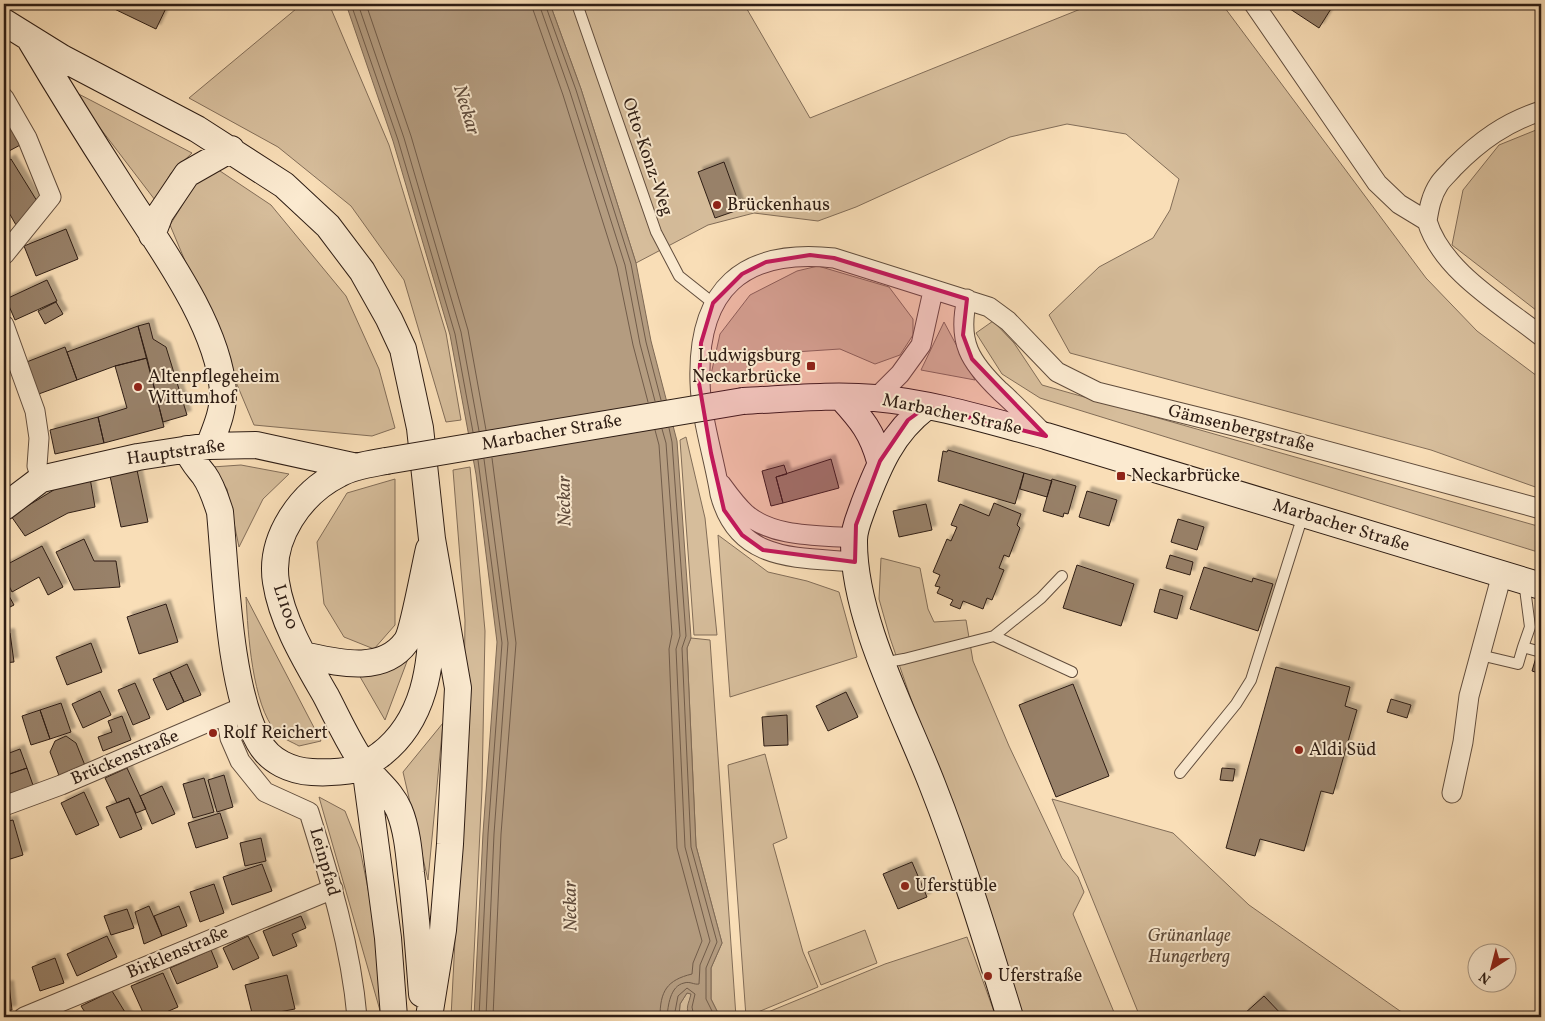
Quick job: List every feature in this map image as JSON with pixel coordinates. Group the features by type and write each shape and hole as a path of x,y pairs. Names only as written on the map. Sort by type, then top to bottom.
{"main road":[{"path":"4,22 31,41 231,149 284,186 328,226 362,271 389,318 403,349 417,410 432,539 458,688 450,844 443,930 429,1017"},
{"path":"31,41 70,107 176,271 208,335 218,365 223,391 221,411 198,447"},
{"path":"152,235 160,214 187,174 231,149"},
{"path":"842,398 865,423 875,441 880,461"},
{"name":"Marbacher Straße","path":"357,467 742,401 876,398 926,406 1046,436 1522,580"},
{"path":"926,406 908,420 880,461 856,526 854,550 869,624 882,663 933,785 975,904 1010,1017"},
{"name":"Hauptstraße","path":"4,507 41,479 79,469 198,447 256,445 357,467"},
{"name":"Leinpfad","path":"198,447 192,462 204,476 213,492 220,512 238,704"},
{"name":"L1100","path":"357,467 338,474 312,492 286,526 277,551 275,581 285,614 303,655 365,766"},
{"path":"303,655 337,662 365,664 394,654 407,641 432,539"},
{"path":"238,704 259,742 277,762 298,771 324,773 365,766 388,749 414,715 425,685 432,645 432,539"},
{"path":"365,766 388,938 394,1017"},
{"path":"365,766 382,783 399,810 408,850 419,943 423,1017"}],"street":[{"path":"1254,4 1377,182 1399,204 1427,221"},
{"path":"4,98 27,138 51,197 4,255"},
{"path":"1541,111 1520,118 1492,133 1461,160 1439,184 1430,203 1427,221 1432,238 1448,260 1465,277 1541,336"},
{"name":"Gämsenbergstraße","path":"854,550 776,554 752,544 732,524 724,510 711,453 700,383 705,323 713,303 724,289 742,274 781,257 810,255 834,258 933,291 989,307 1003,316 1057,372 1097,392 1541,509"},
{"path":"876,398 900,374 921,345 933,291"},
{"path":"967,300 963,317 963,335 972,359 986,378 1046,436"},
{"path":"4,325 35,411 39,438 38,466 41,479"},
{"path":"1452,793 1463,742 1469,696 1480,655 1522,580"},
{"name":"Brückenstraße","path":"4,806 61,785 238,704"},
{"name":"Leinpfad","path":"238,704 230,738 240,761 265,792 309,812 333,889 356,995 357,1017"},
{"name":"Birklenstraße","path":"24,1017 333,889"}],"lane":[{"name":"Otto-Konz-Weg","path":"577,4 656,232 679,276 713,303"},
{"path":"1180,774 1236,704 1252,680 1304,514"},
{"path":"882,663 994,636 1041,598 1062,576"},
{"path":"1480,655 1518,664 1530,627 1522,580"},
{"path":"994,636 1072,672"},
{"path":"1523,647 1541,652"}],"highlighted area":[{"path":"810,255 834,258 967,299 963,335 972,359 1046,436 926,407 908,420 880,461 856,525 855,562 763,550 742,535 724,510 711,453 699,383 701,343 713,303 742,274 766,262"}],"green space":[{"path":"302,4 329,4 389,145 446,333 461,420 446,422 404,280 351,206 278,147 189,98"},
{"path":"550,4 744,4 810,118 1093,4 1222,4 1426,278 1477,331 1541,379 1541,489 1431,450 1070,353 1049,315 1099,267 1153,238 1170,210 1179,179 1126,134 1067,124 1010,137 856,207 818,221 754,213 708,225 636,263 581,89"},
{"path":"71,90 192,153 171,173 155,200"},
{"path":"1541,128 1541,314 1452,245 1463,190 1499,145"},
{"path":"217,169 271,205 346,296 379,369 395,428 372,436 254,425 170,225 196,183"},
{"path":"818,266 889,287 913,319 913,335 900,355 875,364 840,349 749,355 750,376 710,379 720,334 750,295 797,271"},
{"path":"993,321 1014,343 1042,385 1541,527 1541,553 1040,398 1002,374 976,333"},
{"path":"944,322 975,380 921,370"},
{"path":"686,437 705,518 717,635 694,635 680,440"},
{"path":"241,465 289,474 263,499 239,547 227,489 212,467"},
{"path":"470,467 485,631 482,789 471,1017 451,1017 463,786 465,620 453,470"},
{"path":"395,479 395,625 374,649 344,637 324,604 317,542 347,493"},
{"path":"718,535 768,572 807,581 839,592 857,657 730,697"},
{"path":"881,558 920,568 928,609 934,622 966,620 973,661 1009,746 1062,858 1078,877 1084,892 1073,914 1116,1017 1023,1017 971,854 936,772 890,638 879,599"},
{"path":"246,597 321,741 299,746 278,734 268,720 256,686 248,629"},
{"path":"691,638 710,640 736,1017 720,1017 711,999 711,968 722,943 696,846 687,648"},
{"path":"409,656 385,720 359,675 382,673"},
{"path":"443,723 428,880 403,772"},
{"path":"765,754 787,838 773,844 803,952 818,987 746,1017 728,765"},
{"path":"319,797 345,811 360,849 376,929 381,1014"},
{"name":"Grünanlage Hungerberg","path":"1052,799 1173,833 1249,905 1400,1011 1419,1017 1140,1017"},
{"path":"865,930 877,963 821,985 808,952"},
{"path":"967,937 996,1017 756,1017 885,964"},
{"path":"687,993 691,994 687,1012 691,1017 679,1017 680,1004"}],"water":[{"name":"Neckar","path":"346,4 550,4 581,89 636,263 651,341 677,441 691,638 687,648 696,846 722,943 711,968 711,999 720,1017 691,1017 687,1008 691,994 687,993 680,1004 679,1017 474,1017 483,833 497,642 476,474 450,335 393,141"}],"building":[{"path":"104,4 168,4 156,29"},
{"path":"1285,4 1334,4 1319,28"},
{"path":"4,108 24,143 9,151 4,142"},
{"path":"11,159 37,201 16,225 4,204 4,163"},
{"path":"724,162 741,209 715,218 698,172"},
{"path":"66,229 78,259 36,276 24,246"},
{"path":"47,280 57,301 15,320 6,299"},
{"path":"56,302 63,314 45,324 38,311"},
{"path":"149,323 153,339 166,347 187,415 163,422 138,326"},
{"path":"138,326 147,358 115,366 77,380 67,352"},
{"path":"65,347 77,380 36,395 24,363"},
{"name":"Altenpflegeheim Wittumhof","path":"147,358 164,427 104,443 98,417 127,408 115,366"},
{"path":"98,417 104,443 55,454 50,430"},
{"path":"948,450 1024,473 1015,504 938,481 943,451 947,452"},
{"path":"831,459 839,488 783,503 776,477"},
{"path":"784,465 787,474 776,477 783,503 771,506 762,471"},
{"path":"137,470 148,522 121,527 110,476"},
{"path":"1024,473 1052,481 1047,497 1020,489"},
{"path":"90,478 95,507 68,513 25,536 11,516 57,488"},
{"path":"1052,479 1076,486 1068,514 1064,513 1063,517 1043,511"},
{"path":"1087,491 1117,500 1109,526 1079,517"},
{"path":"994,503 1021,514 1017,525 1020,528 1009,557 1004,555 999,568 1004,570 992,600 987,598 983,609 963,601 960,609 950,605 953,600 937,593 940,587 935,586 940,575 933,572 947,539 951,541 957,527 951,525 960,504 989,516"},
{"path":"926,504 932,530 899,537 893,511"},
{"path":"1178,519 1204,527 1197,550 1171,542"},
{"path":"84,539 94,561 116,561 120,587 74,590 56,552"},
{"path":"42,546 63,587 48,595 39,577 12,592 4,576 4,566"},
{"path":"1170,555 1193,562 1190,575 1166,568"},
{"path":"1077,565 1134,584 1121,626 1063,608"},
{"path":"1204,567 1252,582 1253,578 1273,584 1258,631 1190,609"},
{"path":"4,587 14,605 4,610"},
{"path":"1160,589 1183,596 1177,619 1154,612"},
{"path":"166,604 178,642 139,654 127,617"},
{"path":"10,633 14,662 4,663 4,634"},
{"path":"1541,640 1541,674 1532,671"},
{"path":"91,643 102,672 67,685 56,657"},
{"path":"187,664 201,695 184,702 170,672"},
{"name":"Aldi Süd","path":"1276,667 1350,687 1345,706 1357,710 1333,794 1321,791 1304,851 1260,839 1255,856 1226,848"},
{"path":"170,672 184,702 167,710 153,679"},
{"path":"135,683 150,718 133,725 118,690"},
{"path":"1073,684 1109,776 1056,797 1019,705"},
{"path":"100,691 111,715 83,728 72,704"},
{"path":"846,692 858,717 828,731 816,706"},
{"path":"1391,699 1411,705 1407,718 1387,712"},
{"path":"61,703 71,732 50,739 40,710"},
{"path":"40,710 50,739 31,745 22,716"},
{"path":"787,715 788,745 764,746 762,717"},
{"path":"122,716 131,740 103,751 98,737 112,732 108,721"},
{"path":"66,736 76,743 86,768 60,778 50,752 55,741"},
{"path":"20,749 27,768 4,776 4,755"},
{"path":"27,768 34,788 11,796 4,776"},
{"path":"127,768 146,809 136,813 129,798 117,803 105,778"},
{"path":"1222,768 1235,769 1233,781 1220,780"},
{"path":"224,775 233,807 217,812 208,780"},
{"path":"204,778 214,812 193,818 183,784"},
{"path":"162,786 175,814 152,824 140,796"},
{"path":"84,792 99,825 76,835 61,803"},
{"path":"129,798 142,829 120,838 106,807"},
{"path":"220,813 228,838 196,848 188,823"},
{"path":"13,820 23,855 4,861 4,822"},
{"path":"261,838 266,861 245,866 240,843"},
{"name":"Uferstüble","path":"912,862 927,897 898,909 883,874"},
{"path":"262,864 272,891 232,905 223,877"},
{"path":"214,884 224,913 200,922 190,892"},
{"path":"149,906 162,936 144,944 135,912"},
{"path":"179,906 187,926 162,936 154,916"},
{"path":"127,909 134,928 111,935 104,916"},
{"path":"301,916 306,928 292,934 297,946 273,956 263,931"},
{"path":"107,936 117,957 77,976 67,954"},
{"path":"248,936 259,958 233,970 223,948"},
{"path":"211,950 218,967 177,984 170,968"},
{"path":"55,958 64,983 40,991 32,967"},
{"path":"163,973 178,1007 155,1017 145,1017 131,986"},
{"path":"287,975 295,1009 253,1017 245,985"},
{"path":"9,985 12,1010 4,1011 4,986"},
{"path":"112,991 128,1017 88,1017 81,1006"},
{"path":"1264,996 1284,1017 1247,1017 1244,1014"}],"place":[{"name":"Brückenhaus","path":"717,205"},
{"name":"Ludwigsburg Neckarbrücke","path":"811,366"},
{"name":"Altenpflegeheim Wittumhof","path":"138,387"},
{"name":"Neckarbrücke","path":"1121,476"},
{"name":"Rolf Reichert","path":"213,733"},
{"name":"Aldi Süd","path":"1299,750"},
{"name":"Uferstüble","path":"905,886"},
{"name":"Uferstraße","path":"988,976"}]}
